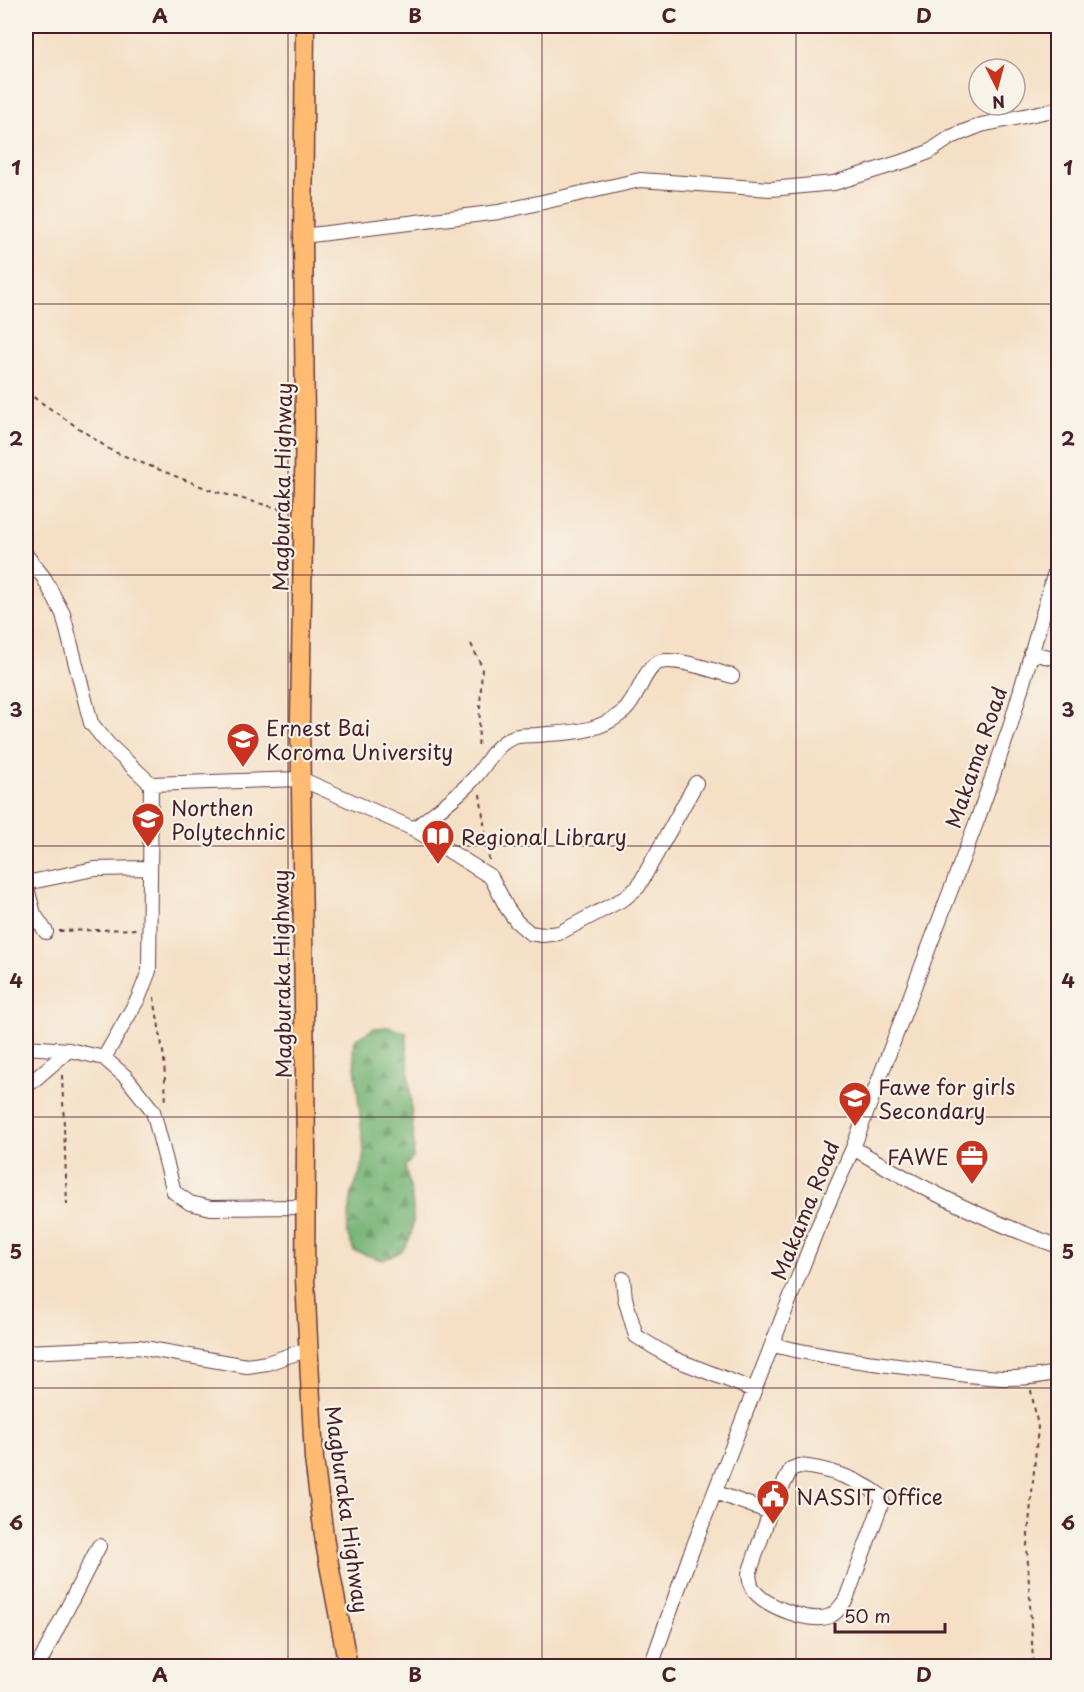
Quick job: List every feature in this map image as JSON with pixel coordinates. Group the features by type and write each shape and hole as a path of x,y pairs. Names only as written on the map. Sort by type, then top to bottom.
{"main road":[{"name":"Magburaka Highway","path":"305,26 302,779 306,1149 304,1207 314,1459 325,1543 348,1666"}],"street":[{"path":"303,236 499,212 640,180 771,189 834,183 929,152 951,137 981,125 1059,109"},
{"path":"26,555 44,578 63,614 91,723 108,744 151,784 302,779 414,830 491,877 507,908 517,922 530,933 542,935 559,933 625,898 638,887 696,783"},
{"name":"Makama Road","path":"651,1666 689,1558 717,1493 754,1390 817,1229 853,1148 978,818 1010,727 1059,562"},
{"path":"1031,653 1059,659"},
{"path":"414,830 458,794 477,775 489,756 514,737 571,734 590,730 623,712 634,701 650,667 660,662 672,661 732,676"},
{"path":"104,1058 139,997 150,971 151,784"},
{"path":"46,932 34,914 26,884 94,869 150,868"},
{"path":"26,1047 104,1058 126,1077 153,1111 174,1192 190,1203 211,1208 304,1207"},
{"path":"28,1088 65,1053"},
{"path":"853,1148 969,1212 1010,1230 1059,1246"},
{"path":"623,1279 625,1298 636,1336 672,1358 754,1390"},
{"path":"773,1345 821,1357 975,1376 1029,1378 1059,1372"},
{"path":"26,1352 138,1347 247,1366 267,1363 309,1349"},
{"path":"799,1466 813,1467 846,1477 881,1496 882,1502 877,1518 846,1599 838,1611 815,1619 794,1614 756,1593 750,1585 750,1568 770,1512 791,1469 799,1466"},
{"path":"717,1493 770,1512"},
{"path":"26,1661 36,1666 99,1546"}],"path":[{"path":"26,392 112,451 213,491 303,515"},
{"path":"46,932 152,928"},
{"path":"150,971 164,1058 166,1109"},
{"path":"65,1053 67,1204"},
{"path":"1029,1378 1038,1427 1027,1546 1033,1662"}],"green space":[{"path":"387,1027 406,1032 414,1147 413,1158 405,1166 412,1197 413,1220 409,1241 403,1249 382,1260 354,1251 347,1233 352,1192 361,1171 364,1152 353,1048 356,1039 375,1028"}],"place":[{"name":"Ernest Bai Koroma University","path":"243,768"},
{"name":"Northen Polytechnic","path":"148,848"},
{"name":"Regional Library","path":"438,865"},
{"name":"Fawe for girls Secondary","path":"855,1127"},
{"name":"FAWE","path":"972,1185"},
{"name":"NASSIT Office","path":"773,1525"}]}
